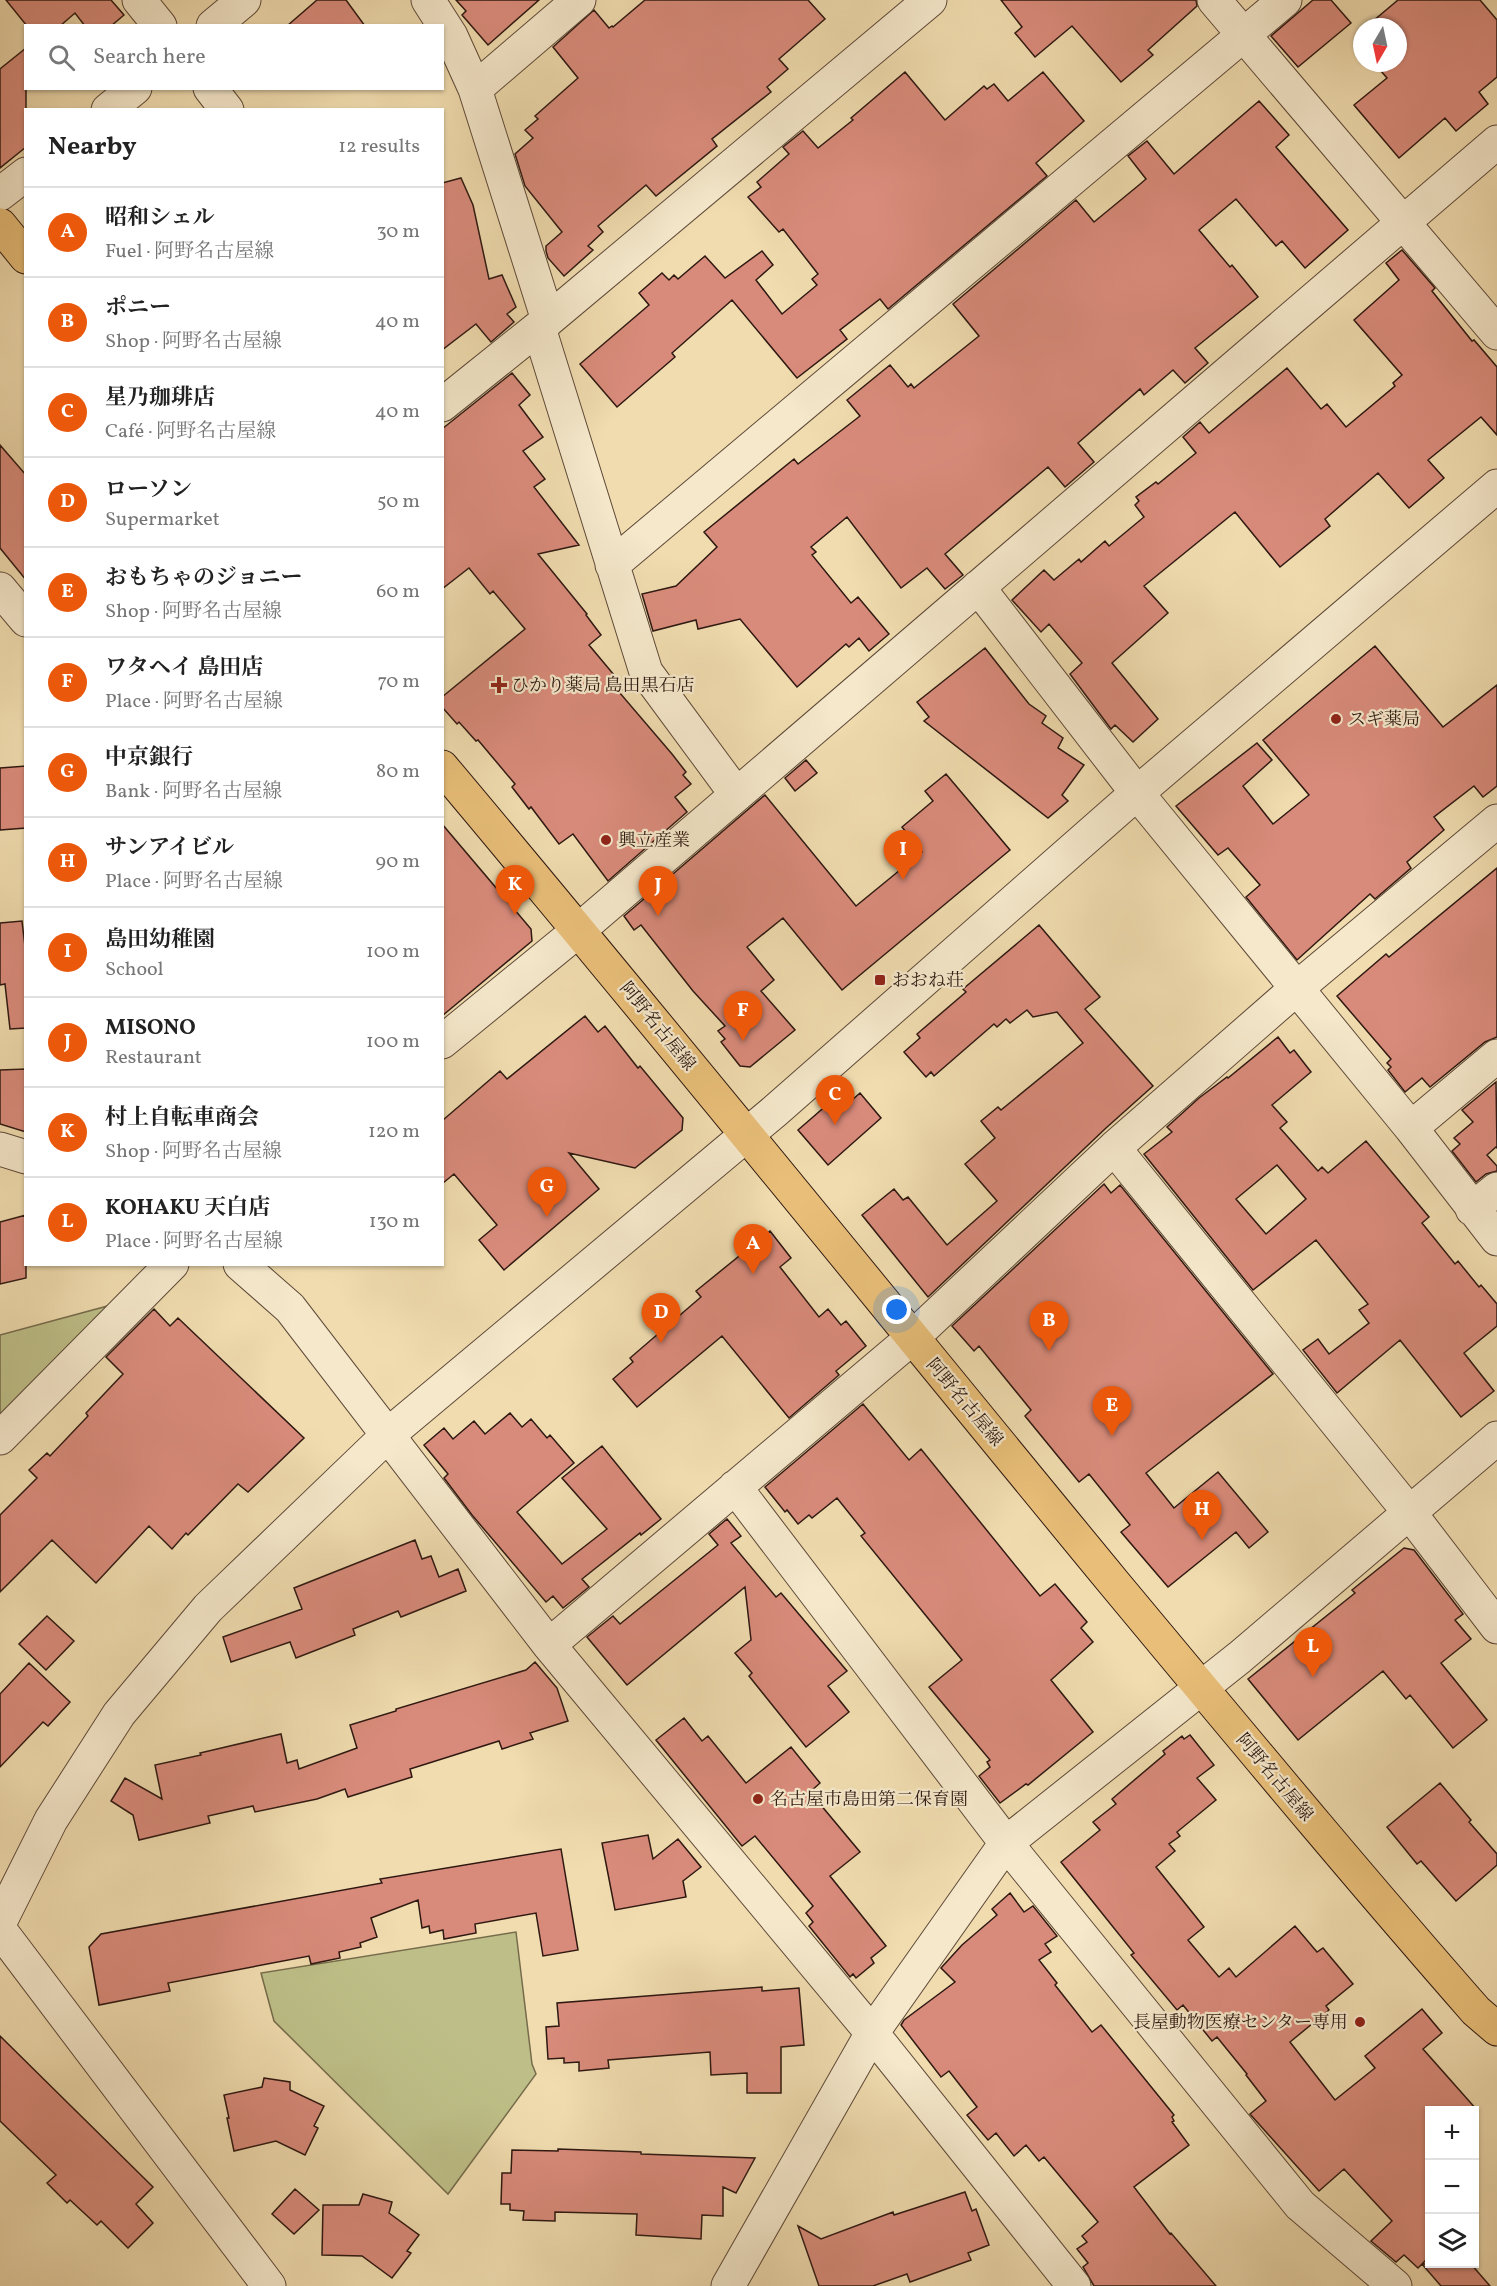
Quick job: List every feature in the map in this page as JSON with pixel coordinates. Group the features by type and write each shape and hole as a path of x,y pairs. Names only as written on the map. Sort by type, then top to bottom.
{"main road":[{"path":"0,225 24,255"},
{"name":"阿野名古屋線","path":"444,769 579,930 912,1338 1363,1883 1476,2011 1497,2029"}],"street":[{"path":"139,0 158,24"},
{"path":"215,24 244,0"},
{"path":"428,0 452,36 475,89 612,565 646,672 736,794"},
{"path":"475,89 579,0"},
{"path":"446,394 543,324 930,0"},
{"path":"1214,0 1497,333"},
{"path":"612,565 1285,0"},
{"path":"110,108 133,90"},
{"path":"212,90 225,108"},
{"path":"444,1040 579,930 1497,142"},
{"path":"0,194 24,176"},
{"path":"0,1922 51,1820 118,1714 208,1608 389,1434 746,1135 1137,793 1497,486"},
{"path":"978,586 1137,793 1411,1128 1485,1199 1497,1239"},
{"path":"0,589 24,618"},
{"path":"549,1645 912,1338 1114,1148 1297,988 1497,821"},
{"path":"1411,1128 1497,1056"},
{"path":"1114,1148 1409,1512 1497,1627"},
{"path":"0,1149 24,1156"},
{"path":"0,1438 170,1266"},
{"path":"242,1266 290,1308 549,1645 872,2033 1074,2286"},
{"path":"731,2284 872,2033 1006,1843 1202,1689 1497,1438"},
{"path":"735,1487 1006,1843 1300,2205 1395,2286"},
{"path":"0,1930 269,2286"}],"green space":[{"path":"115,1304 0,1429 0,1335"},
{"path":"516,1932 532,2064 536,2074 448,2194 274,2021 261,1973"}],"building":[{"path":"6,0 111,0 124,15 113,24 83,24 75,13 62,24 25,24"},
{"path":"317,0 346,0 364,24 289,24"},
{"path":"456,0 539,0 488,45 462,15 466,11"},
{"path":"645,0 808,0 825,19 779,59 788,69 767,87 771,92 712,139 717,146 656,196 646,185 598,226 603,232 588,246 593,250 564,276 548,258 546,251 546,246 562,232 525,186 515,154 533,138 525,130 538,119 535,116 578,78 553,47 594,10 609,28"},
{"path":"1001,0 1196,0 1197,6 1148,50 1153,55 1121,82 1072,26 1035,57 1015,33 1022,27"},
{"path":"1313,0 1331,0 1351,23 1298,67 1271,36"},
{"path":"1398,0 1480,0 1497,20 1497,77 1479,92 1488,104 1456,131 1445,118 1399,158 1354,105 1387,78 1382,72 1407,72 1407,18 1377,18"},
{"path":"24,50 26,108 24,108 24,149 0,168 0,69"},
{"path":"905,72 945,120 984,86 987,89 994,84 1008,101 1043,72 1084,121 1036,163 1047,176 888,309 880,299 840,330 847,339 797,378 732,300 672,353 675,357 617,407 580,364 649,305 639,293 662,273 669,280 674,275 678,279 705,256 725,278 762,251 773,265 756,280 782,314 817,285 812,279 818,274 783,229 779,232 748,197 761,187 757,182 789,154 783,147 803,131 818,148 853,120 851,118"},
{"path":"1259,101 1289,135 1276,147 1348,230 1305,268 1282,241 1276,246 1236,199 1199,230 1258,297 1195,348 1208,363 1185,383 1173,370 1144,395 1140,389 1078,443 1094,462 1065,487 1048,467 945,554 963,575 945,589 927,568 901,588 847,517 811,547 816,552 812,555 851,603 858,597 889,634 869,651 859,638 849,647 846,644 797,687 740,619 698,629 696,620 653,631 642,594 676,586 717,547 704,532 794,459 798,464 860,416 847,400 890,365 908,387 911,384 914,388 979,336 953,304 1076,200 1094,222 1139,185 1146,179 1128,156 1147,141 1174,174"},
{"path":"461,178 473,205 489,279 502,275 516,307 507,314 514,322 491,342 476,324 444,348 444,182"},
{"path":"1402,250 1435,288 1432,291 1472,341 1474,340 1497,367 1497,435 1481,417 1428,460 1444,478 1409,508 1378,473 1325,519 1330,526 1280,567 1235,512 1144,586 1168,613 1112,663 1158,719 1133,742 1115,725 1111,729 1070,674 1082,663 1049,624 1041,632 1012,600 1044,570 1054,580 1079,559 1081,562 1105,541 1109,546 1144,517 1135,505 1139,501 1136,497 1156,482 1158,484 1196,453 1183,437 1200,422 1209,433 1287,368 1321,409 1327,404 1346,427 1395,386 1393,383 1402,375 1354,320 1399,280 1386,263"},
{"path":"512,373 530,395 519,405 543,437 523,451 545,479 534,487 579,545 538,554 587,614 601,635 589,645 625,688 619,692 672,754 686,772 683,775 691,784 675,797 687,812 608,881 573,834 559,844 531,807 529,809 512,787 515,784 478,740 476,741 459,722 457,724 444,709 444,695 525,629 493,591 490,594 469,568 444,587 444,427"},
{"path":"0,445 24,473 24,578 0,548"},
{"path":"1375,646 1443,727 1497,685 1497,786 1483,797 1474,786 1434,817 1444,830 1407,862 1411,868 1375,899 1370,894 1297,960 1246,897 1260,885 1228,848 1218,855 1176,806 1257,743 1272,760 1243,786 1273,824 1309,795 1263,740"},
{"path":"985,648 1029,704 1046,716 1042,723 1063,738 1058,748 1084,765 1062,795 1068,801 1048,818 924,721 929,717 917,702"},
{"path":"806,760 817,773 795,791 785,778"},
{"path":"24,766 24,828 0,830 0,768"},
{"path":"946,774 1010,850 842,990 783,918 747,947 774,980 761,991 795,1030 750,1067 740,1066 721,1042 725,1039 718,1031 725,1026 693,991 641,925 634,930 624,916 765,795 856,906 922,852 902,827 933,801 925,791"},
{"path":"444,826 531,929 532,941 444,1014"},
{"path":"1497,868 1497,1037 1485,1042 1430,1087 1422,1078 1405,1092 1388,1070 1391,1067 1387,1063 1391,1059 1337,996 1386,954 1389,957"},
{"path":"22,921 24,1028 10,1029 5,984 0,985 0,923"},
{"path":"1039,925 1100,997 1085,1009 1153,1086 928,1297 862,1215 894,1189 903,1200 908,1197 947,1245 997,1201 965,1164 995,1138 981,1121 998,1107 1001,1110 1083,1043 1057,1012 1033,1017 1027,1010 1010,1023 1006,1019 997,1027 994,1024 934,1076 931,1072 926,1077 904,1052 920,1038 917,1034 966,992 963,989"},
{"path":"585,1016 598,1032 605,1026 638,1068 640,1066 683,1118 682,1130 635,1168 569,1153 599,1189 504,1270 479,1240 497,1225 454,1174 444,1182 444,1119 500,1071 507,1079"},
{"path":"1278,1037 1290,1053 1294,1050 1311,1072 1272,1105 1287,1122 1280,1128 1318,1171 1322,1167 1328,1173 1366,1141 1429,1217 1422,1223 1455,1264 1458,1261 1479,1287 1481,1285 1497,1304 1497,1326 1464,1353 1494,1391 1461,1417 1400,1340 1337,1393 1303,1350 1318,1339 1329,1354 1369,1323 1359,1310 1368,1304 1316,1240 1253,1290 1144,1154 1172,1132 1167,1127 1199,1098 1228,1078","holes":["1277,1165 1306,1199 1266,1234 1236,1199"]},
{"path":"24,1069 24,1131 0,1124 0,1070"},
{"path":"1496,1082 1497,1148 1487,1155 1497,1166 1497,1171 1486,1174 1476,1182 1452,1151 1460,1144 1454,1138 1473,1122 1462,1110"},
{"path":"843,1091 852,1100 860,1093 881,1118 828,1165 798,1130"},
{"path":"1104,1184 1111,1193 1120,1185 1273,1374 1146,1473 1174,1508 1218,1472 1268,1532 1249,1548 1236,1532 1168,1587 1121,1532 1130,1525 1089,1474 1079,1482 1025,1416 1031,1410 979,1346 974,1351 952,1326"},
{"path":"24,1216 26,1278 0,1284 0,1222"},
{"path":"770,1231 791,1258 780,1267 819,1317 828,1309 841,1325 846,1321 866,1346 836,1371 839,1375 789,1418 722,1336 637,1407 613,1379 633,1362 630,1358 701,1297 696,1291"},
{"path":"154,1309 170,1326 178,1318 304,1438 248,1492 238,1484 172,1549 149,1526 96,1583 52,1540 0,1592 0,1515 37,1478 29,1470 47,1453 50,1456 123,1374 106,1357"},
{"path":"863,1404 909,1460 921,1449 1040,1596 1055,1584 1087,1622 1081,1628 1093,1642 1051,1680 1093,1732 1028,1785 1026,1784 1000,1803 979,1776 990,1767 987,1762 990,1760 929,1687 962,1660 861,1536 865,1533 837,1498 812,1518 809,1515 798,1524 765,1487"},
{"path":"510,1413 522,1427 531,1419 547,1438 550,1435 574,1463 517,1512 562,1564 607,1529 562,1478 602,1446 661,1519 582,1579 589,1587 563,1608 553,1596 546,1602 472,1515 444,1478 448,1474 424,1445 444,1428 453,1439 474,1421 485,1434"},
{"path":"727,1519 741,1536 731,1543 776,1597 781,1593 847,1671 828,1686 849,1712 806,1747 749,1676 752,1673 735,1653 751,1640 745,1587 627,1685 587,1637 613,1616 620,1624 718,1545 709,1534"},
{"path":"415,1540 422,1559 431,1556 439,1577 458,1569 466,1591 401,1617 398,1611 353,1629 355,1635 296,1658 290,1642 231,1662 223,1637 302,1609 294,1588"},
{"path":"1404,1548 1414,1550 1463,1614 1455,1620 1471,1639 1441,1663 1487,1720 1453,1748 1410,1695 1406,1699 1383,1671 1298,1740 1248,1679 1355,1593 1352,1590"},
{"path":"47,1616 74,1641 46,1670 19,1644"},
{"path":"535,1662 557,1688 568,1721 530,1733 533,1739 502,1749 499,1741 410,1769 412,1777 348,1797 345,1789 317,1799 255,1812 253,1806 208,1816 210,1823 139,1840 133,1815 111,1801 125,1778 162,1799 155,1765 281,1734 287,1763 297,1760 299,1769 357,1748 350,1725 526,1670"},
{"path":"29,1663 70,1702 48,1726 43,1722 0,1767 0,1694"},
{"path":"684,1718 702,1741 708,1736 746,1783 791,1747 820,1783 810,1792 860,1852 830,1876 886,1946 871,1958 874,1963 856,1978 853,1974 850,1977 809,1926 813,1922 806,1913 813,1906 755,1836 742,1846 656,1740"},
{"path":"1190,1735 1214,1765 1197,1778 1216,1800 1177,1832 1180,1836 1169,1844 1175,1851 1156,1867 1204,1927 1188,1940 1219,1977 1229,1968 1236,1977 1295,1926 1317,1952 1323,1948 1353,1984 1326,2006 1329,2010 1290,2042 1335,2100 1375,2068 1365,2056 1422,2009 1442,2033 1423,2049 1473,2106 1425,2106 1425,2261 1418,2268 1404,2255 1396,2262 1371,2241 1392,2221 1344,2169 1319,2191 1250,2114 1266,2101 1247,2074 1217,2037 1212,2041 1183,2005 1177,2010 1131,1955 1134,1953 1061,1862 1100,1830 1093,1822 1116,1804 1112,1799 1165,1754 1163,1751 1182,1736 1184,1739"},
{"path":"1440,1783 1471,1820 1469,1822 1497,1854 1497,1865 1456,1901 1421,1861 1417,1864 1387,1827"},
{"path":"648,1835 653,1859 678,1839 701,1867 683,1881 686,1897 615,1910 602,1843"},
{"path":"561,1849 578,1950 543,1956 536,1913 475,1924 476,1933 444,1939 443,1930 430,1933 429,1926 422,1928 418,1900 371,1918 377,1937 360,1943 361,1947 339,1952 340,1958 311,1964 309,1956 168,1983 170,1991 99,2005 89,1947 101,1934 382,1883 380,1879"},
{"path":"1010,1893 1024,1912 1033,1906 1057,1936 1045,1944 1051,1952 1039,1960 1057,1983 1055,1985 1092,2032 1101,2025 1174,2115 1172,2122 1189,2145 1134,2187 1170,2234 1216,2286 1094,2286 1083,2267 1088,2263 1077,2249 1087,2242 1082,2236 1098,2222 1044,2157 1039,2161 1026,2145 1014,2156 996,2133 988,2140 967,2115 977,2107 949,2071 941,2077 901,2025 904,2020 955,1982 941,1968 962,1945 997,1915 992,1909"},
{"path":"762,1987 762,1991 799,1988 804,2045 781,2047 781,2093 747,2093 747,2073 711,2075 710,2052 608,2060 609,2068 579,2071 579,2062 564,2063 564,2058 548,2059 546,2027 559,2026 557,2003"},
{"path":"0,2036 153,2187 136,2204 153,2223 128,2248 101,2221 97,2225 70,2200 67,2203 47,2183 56,2175 0,2121"},
{"path":"264,2078 290,2082 290,2090 324,2106 314,2126 318,2128 305,2155 276,2141 234,2151 224,2095 262,2087"},
{"path":"558,2149 755,2158 736,2193 723,2187 723,2216 702,2215 701,2239 636,2235 637,2214 555,2212 555,2221 523,2220 524,2211 510,2210 510,2204 501,2204 502,2173 511,2173 512,2150 558,2151"},
{"path":"295,2189 319,2210 294,2234 272,2214"},
{"path":"965,2192 972,2211 976,2209 989,2245 968,2253 971,2260 910,2282 907,2274 873,2286 819,2286 798,2226 821,2239 893,2212 894,2215"},
{"path":"363,2194 392,2202 389,2213 419,2235 407,2251 411,2253 392,2278 362,2256 322,2255 323,2205 359,2205"},
{"path":"1425,2268 1474,2268 1490,2286 1441,2286"}],"place":[{"name":"ひかり薬局 島田黒石店","path":"499,685"},
{"name":"スギ薬局","path":"1336,719"},
{"name":"興立産業","path":"606,840"},
{"name":"島田幼稚園","path":"903,880"},
{"name":"村上自転車商会","path":"515,915"},
{"name":"MISONO","path":"658,916"},
{"name":"おおね荘","path":"880,980"},
{"name":"ワタヘイ 島田店","path":"743,1041"},
{"name":"星乃珈琲店","path":"835,1125"},
{"name":"中京銀行","path":"547,1217"},
{"name":"昭和シェル","path":"753,1274"},
{"name":"ローソン","path":"661,1343"},
{"name":"ポニー","path":"1049,1351"},
{"name":"おもちゃのジョニー","path":"1112,1436"},
{"name":"サンアイビル","path":"1202,1540"},
{"name":"KOHAKU 天白店","path":"1313,1677"},
{"name":"名古屋市島田第二保育園","path":"758,1799"},
{"name":"長屋動物医療センター専用","path":"1360,2022"}]}
